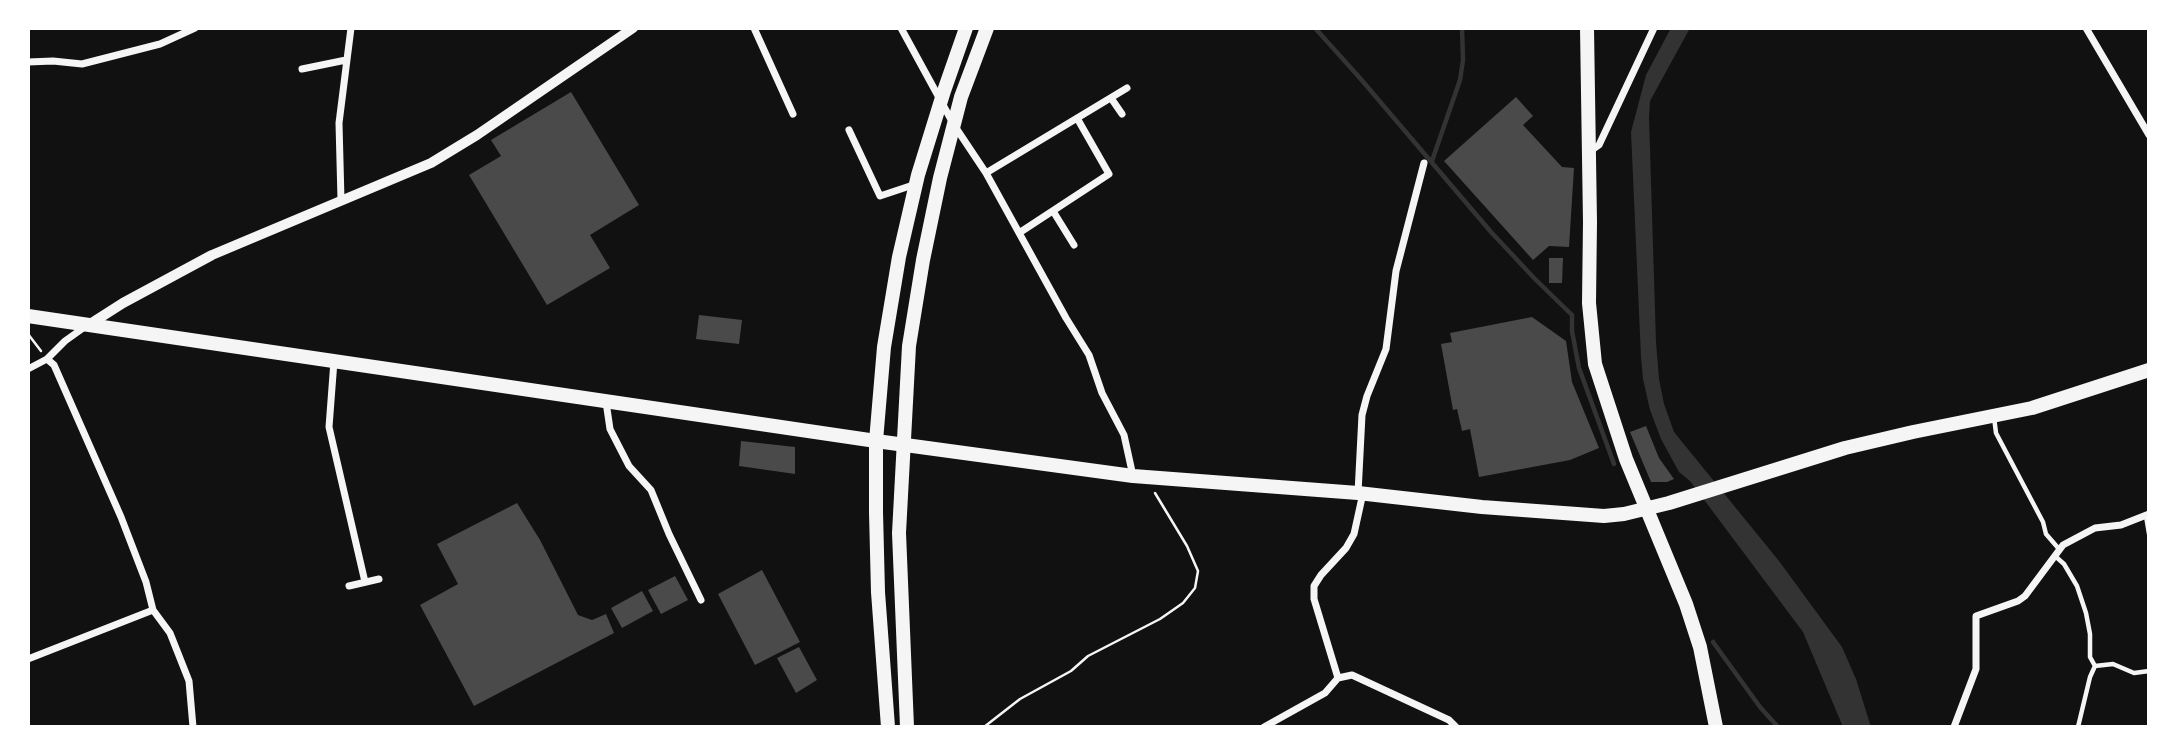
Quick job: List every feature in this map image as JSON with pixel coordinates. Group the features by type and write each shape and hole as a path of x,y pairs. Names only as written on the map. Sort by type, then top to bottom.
{"main road":[{"path":"888,727 878,592 876,441 884,347 899,257 916,184 966,28"},
{"path":"907,727 899,533 908,346 923,260 954,125 961,97 987,28"},
{"path":"1587,28 1589,303 1592,347 1600,381 1626,459 1686,604 1700,647 1716,727"},
{"path":"28,316 876,441 1139,476 1604,516 1623,514 1689,497 1845,448 2032,408 2149,370"}],"street":[{"path":"28,62 82,64 160,44 195,28"},
{"path":"341,200 339,123 351,28"},
{"path":"28,369 47,359 65,341 123,303 212,255 431,163 488,128 633,28"},
{"path":"754,28 793,114"},
{"path":"901,28 954,125 986,173 1089,355 1102,393 1124,435 1139,476"},
{"path":"1589,153 1599,145 1654,28"},
{"path":"2086,28 2149,135"},
{"path":"302,69 346,60"},
{"path":"986,173 1127,88"},
{"path":"1111,98 1122,114"},
{"path":"1019,233 1109,174 1077,118"},
{"path":"849,130 880,196 916,184"},
{"path":"1338,678 1314,599 1314,586 1346,548 1359,517 1362,415 1386,349 1396,271 1424,163"},
{"path":"1052,211 1073,245"},
{"path":"47,359 54,365 121,517 146,582 153,610 170,632 189,681 193,727"},
{"path":"334,361 329,427 365,582"},
{"path":"606,401 610,429 629,466 651,490 701,600"},
{"path":"1954,727 1976,669 1976,616 2025,596 2063,545 2095,528 2121,525 2147,515"},
{"path":"349,586 379,579"},
{"path":"28,659 153,610"},
{"path":"1264,727 1325,692 1338,678 1352,675 1449,720 1456,727"}],"lane":[{"path":"1994,416 1996,433 2043,522 2046,534 2077,586 2090,634 2090,657 2095,666"},
{"path":"2147,515 2149,534"},
{"path":"2095,666 2113,664 2134,673 2149,671"},
{"path":"2078,727 2095,666"}],"path":[{"path":"28,334 47,359"},
{"path":"984,727 1020,698 1071,671 1088,656 1160,619 1183,603 1195,588 1198,572 1192,559 1139,476"}],"shaded area":[{"path":"1671,28 1690,28 1650,101 1649,117 1656,342 1664,404 1674,432 1779,561 1842,647 1856,679 1871,727 1843,727 1803,632 1690,481 1679,472 1661,439 1650,410 1641,357 1631,132 1646,75"}],"building":[{"path":"571,92 639,205 590,235 610,268 547,305 469,175 501,156 491,140"},
{"path":"1516,97 1533,116 1523,125 1562,167 1574,168 1569,247 1549,246 1533,260 1444,161"},
{"path":"1549,258 1563,258 1562,283 1549,283"},
{"path":"699,315 742,320 739,344 696,339"},
{"path":"1532,317 1566,341 1572,382 1599,448 1570,460 1479,477 1470,429 1462,431 1457,409 1453,410 1441,344 1452,342 1450,333"},
{"path":"1646,426 1659,458 1674,479 1651,482 1630,432"},
{"path":"741,441 795,447 795,474 739,466"},
{"path":"517,503 540,540 578,615 592,620 606,614 614,633 474,706 420,605 458,584 437,544"},
{"path":"762,570 800,642 755,665 718,594"},
{"path":"675,576 688,600 661,614 648,590"},
{"path":"642,591 653,611 622,628 611,608"},
{"path":"799,647 817,680 796,693 777,658"}],"waterway":[{"path":"1315,28 1491,232 1572,315 1579,368 1614,464"},
{"path":"1432,161 1460,80 1463,60 1462,28"},
{"path":"1713,642 1760,707 1778,727"}]}
